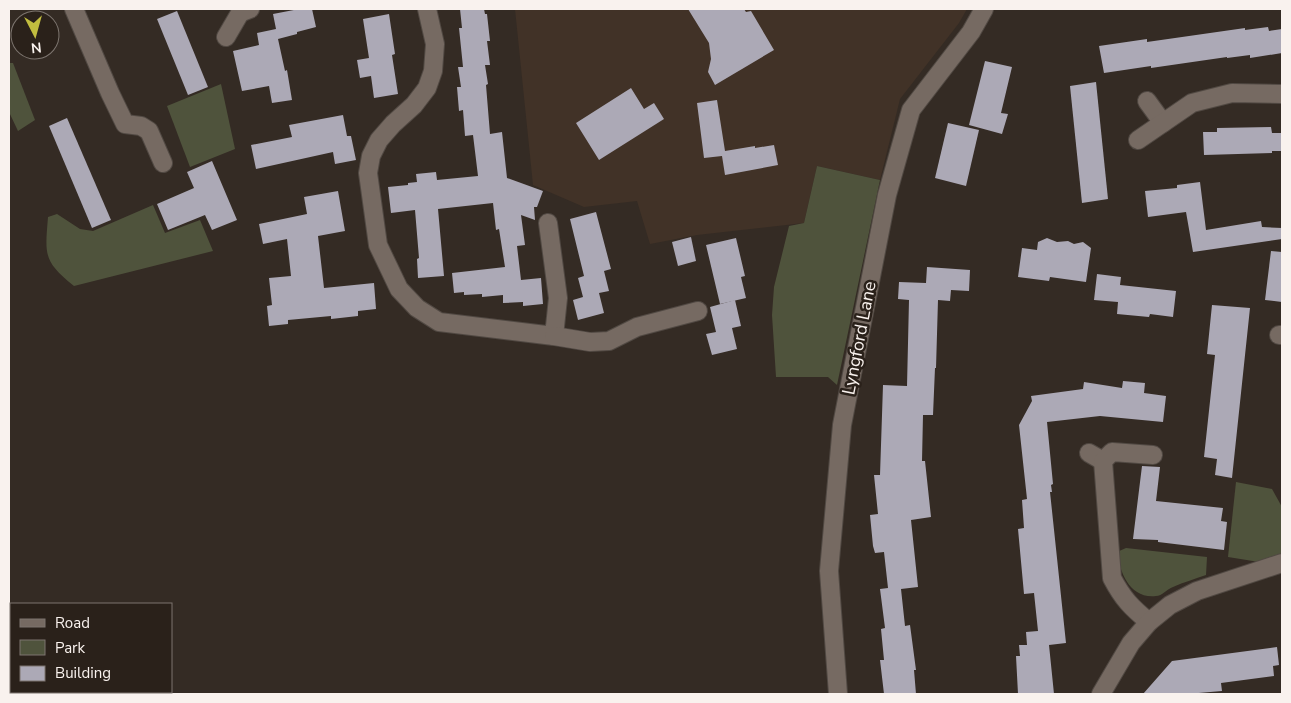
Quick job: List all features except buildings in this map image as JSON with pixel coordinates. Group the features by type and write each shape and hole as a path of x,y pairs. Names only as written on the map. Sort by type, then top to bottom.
{"street":[{"path":"74,9 125,124 142,126 149,131 163,163"},
{"path":"226,37 240,13 250,9"},
{"path":"427,9 435,44 434,71 427,88 379,140 371,156 368,172 378,245 399,289 417,308 439,322 590,342 609,341 637,326 698,312"},
{"name":"Lyngford Lane","path":"838,694 829,571 842,425 887,195 911,110 971,32 984,9"},
{"path":"1138,140 1192,103 1232,93 1282,94"},
{"path":"1147,100 1163,123"},
{"path":"548,223 558,298 554,336"},
{"path":"1150,622 1129,606 1112,578 1096,457 1112,452 1153,454"},
{"path":"1101,694 1131,643 1170,604 1197,591 1282,563"}],"shaded area":[{"path":"515,9 967,9 959,23 900,99 880,180 817,166 804,223 697,235 650,244 637,201 584,207 533,185"}],"green space":[{"path":"9,63 13,63 35,120 18,131 9,112"},
{"path":"221,84 235,149 190,167 167,106"},
{"path":"817,166 880,180 837,385 828,377 776,377 772,315 774,287 789,226 804,223"},
{"path":"153,205 165,233 200,220 213,251 74,286 51,263 46,240 48,217 57,214 80,229 93,231"},
{"path":"1236,482 1272,489 1282,507 1282,554 1259,562 1228,557"},
{"path":"1126,548 1207,557 1206,575 1177,585 1158,596 1147,596 1133,589 1124,576 1117,552"}]}
